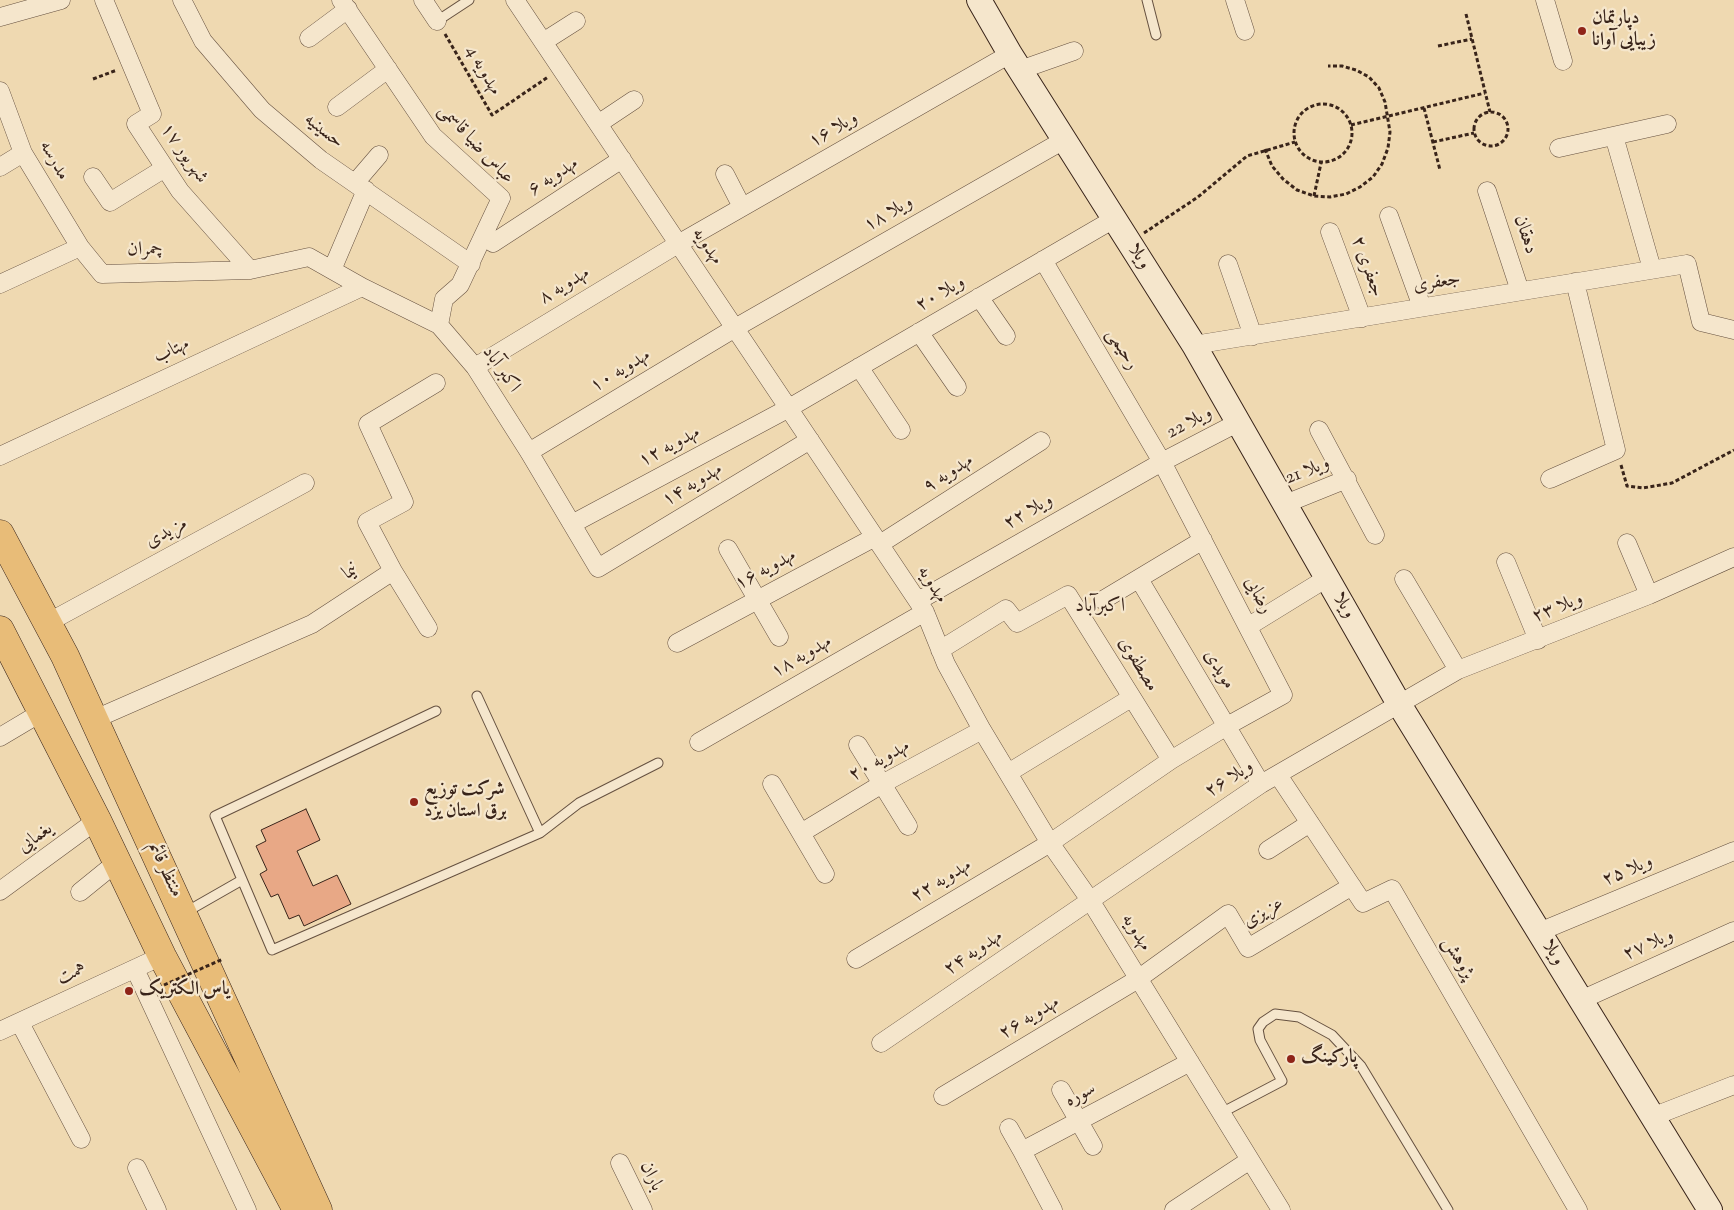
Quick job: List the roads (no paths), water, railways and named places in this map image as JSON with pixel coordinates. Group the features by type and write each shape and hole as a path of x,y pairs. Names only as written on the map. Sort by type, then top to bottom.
{"main road":[{"name":"منتظر قائم","path":"0,534 49,622 184,913 299,1202"},
{"name":"منتظر قائم","path":"0,630 97,820 162,956 299,1202"},
{"path":"299,1202 339,1210"}],"street":[{"path":"0,17 61,0"},
{"name":"۱۷ شهریور","path":"104,0 152,114 136,124 180,191 250,270"},
{"name":"حسینیه","path":"182,0 203,41 262,110 320,160 471,264"},
{"path":"423,0 437,21"},
{"name":"مهدویه","path":"515,0 921,606 940,650 982,730 1050,842 1090,900 1280,1210"},
{"name":"ویلا","path":"979,0 1015,62 1194,346 1399,704 1710,1210"},
{"path":"1236,0 1245,32"},
{"path":"1545,0 1563,61"},
{"path":"309,38 344,5"},
{"name":"عباس ضیا قاسمی","path":"344,5 433,136 501,198 460,284 444,299 438,325"},
{"path":"543,42 576,21"},
{"name":"ویلا ۱۶","path":"678,244 742,207 1015,62 1074,50"},
{"path":"337,107 388,69"},
{"name":"مدرسه","path":"0,91 23,153 80,247"},
{"path":"598,124 634,100"},
{"path":"1559,148 1667,124"},
{"path":"1614,136 1652,269"},
{"name":"ویلا ۱۸","path":"735,328 1064,140"},
{"path":"0,167 23,153"},
{"path":"332,270 361,187 379,155"},
{"name":"مهدویه ۶","path":"484,236 493,242 622,159"},
{"path":"94,177 110,202 165,168"},
{"path":"725,174 742,207"},
{"name":"دهقان","path":"1487,191 1520,292"},
{"path":"1389,216 1422,308"},
{"name":"ویلا ۲۰","path":"789,408 1114,219"},
{"name":"جعفری ۲","path":"1330,232 1362,318"},
{"name":"مهدویه ۸","path":"475,367 678,244"},
{"path":"0,284 80,247"},
{"name":"چمران","path":"80,247 102,274 250,270 309,257"},
{"name":"اکبر آباد","path":"309,257 362,287 438,325 475,367 529,452 598,568"},
{"name":"رحیمی","path":"1043,260 1162,462"},
{"path":"1228,264 1253,336"},
{"name":"جعفری","path":"1194,346 1687,264 1701,322 1734,330"},
{"path":"1550,479 1616,450 1575,282"},
{"name":"مهتاب","path":"0,456 362,287"},
{"path":"980,297 1006,336"},
{"name":"مهدویه ۱۰","path":"529,452 735,328"},
{"path":"919,332 957,387"},
{"path":"859,367 901,430"},
{"path":"428,628 366,522 404,502 368,424 436,383"},
{"name":"مهدویه ۱۲","path":"572,524 789,408"},
{"name":"ویلا 22","path":"1162,462 1238,423"},
{"name":"ویلا 21","path":"1319,430 1376,535"},
{"name":"مهدویه ۱۴","path":"598,568 810,440"},
{"name":"مهدویه ۹","path":"877,540 1041,441"},
{"name":"رضایی","path":"1162,462 1283,695 1227,726"},
{"name":"ویلا ۲۲","path":"921,606 1162,462"},
{"name":"ویلا 21","path":"1285,504 1347,479"},
{"name":"مزیدی","path":"49,622 306,483"},
{"name":"مهدویه ۱۶","path":"677,643 757,600 877,540"},
{"path":"1103,600 1203,540"},
{"path":"1628,543 1649,595"},
{"path":"728,549 779,637"},
{"name":"ویلا ۲۳","path":"1399,704 1458,670 1649,595 1734,557"},
{"path":"1506,562 1538,640"},
{"name":"نیما","path":"94,719 312,624 393,571"},
{"path":"1248,626 1327,578"},
{"path":"1404,579 1458,670"},
{"name":"مویدی","path":"1139,580 1261,784"},
{"name":"مصطفوی","path":"940,650 1006,610 1017,623 1068,595 1131,698 1172,760"},
{"name":"مهدویه ۱۸","path":"699,742 921,606"},
{"path":"1008,773 1131,698"},
{"name":"ویلا ۲۶","path":"1090,900 1261,784 1399,704"},
{"path":"0,737 42,712"},
{"path":"1050,842 1172,760 1227,726"},
{"name":"مهدویه ۲۰","path":"801,833 882,784 982,730"},
{"path":"858,745 908,826"},
{"name":"پژوهش","path":"1278,775 1363,903 1392,889 1578,1210"},
{"path":"772,784 825,874"},
{"name":"یغمایی","path":"0,891 97,820"},
{"path":"1268,850 1310,823"},
{"name":"مهدویه ۲۲","path":"856,959 1050,842"},
{"name":"ویلا ۲۵","path":"1539,932 1734,851"},
{"path":"80,892 117,862"},
{"name":"عزیزی","path":"1138,978 1228,914 1248,948 1352,886"},
{"name":"مهدویه ۲۴","path":"881,1043 1090,900"},
{"name":"ویلا ۲۷","path":"1581,1000 1734,932"},
{"name":"همت","path":"0,1031 162,956"},
{"path":"135,969 247,1210"},
{"name":"مهدویه ۲۶","path":"943,1096 1138,978"},
{"path":"20,1023 81,1139"},
{"name":"سوره","path":"1022,1151 1190,1062"},
{"path":"1652,1117 1734,1085"},
{"path":"1061,1090 1093,1146"},
{"path":"1009,1128 1053,1210"},
{"path":"1174,1210 1250,1160"},
{"name":"باران","path":"620,1163 643,1210"},
{"path":"138,1168 156,1210"}],"lane":[{"path":"437,21 469,0"},
{"path":"1147,0 1156,35"},
{"path":"477,696 540,833"},
{"path":"436,711 215,816 272,950 540,833 579,803 658,763"},
{"path":"184,913 242,880"},
{"path":"1221,1113 1282,1081 1260,1040 1258,1029 1263,1022 1275,1014 1298,1017 1332,1035 1361,1066 1448,1210"}],"place":[{"name":"دپارتمان زیبایی آوانا","path":"1582,31"},
{"name":"شرکت توزیع برق استان یزد","path":"414,802"},
{"name":"یاس الکتریک","path":"129,991"},
{"name":"پارکینگ","path":"1291,1059"}],"district":[{"name":"اکبرآباد","path":"1100,608"}]}
